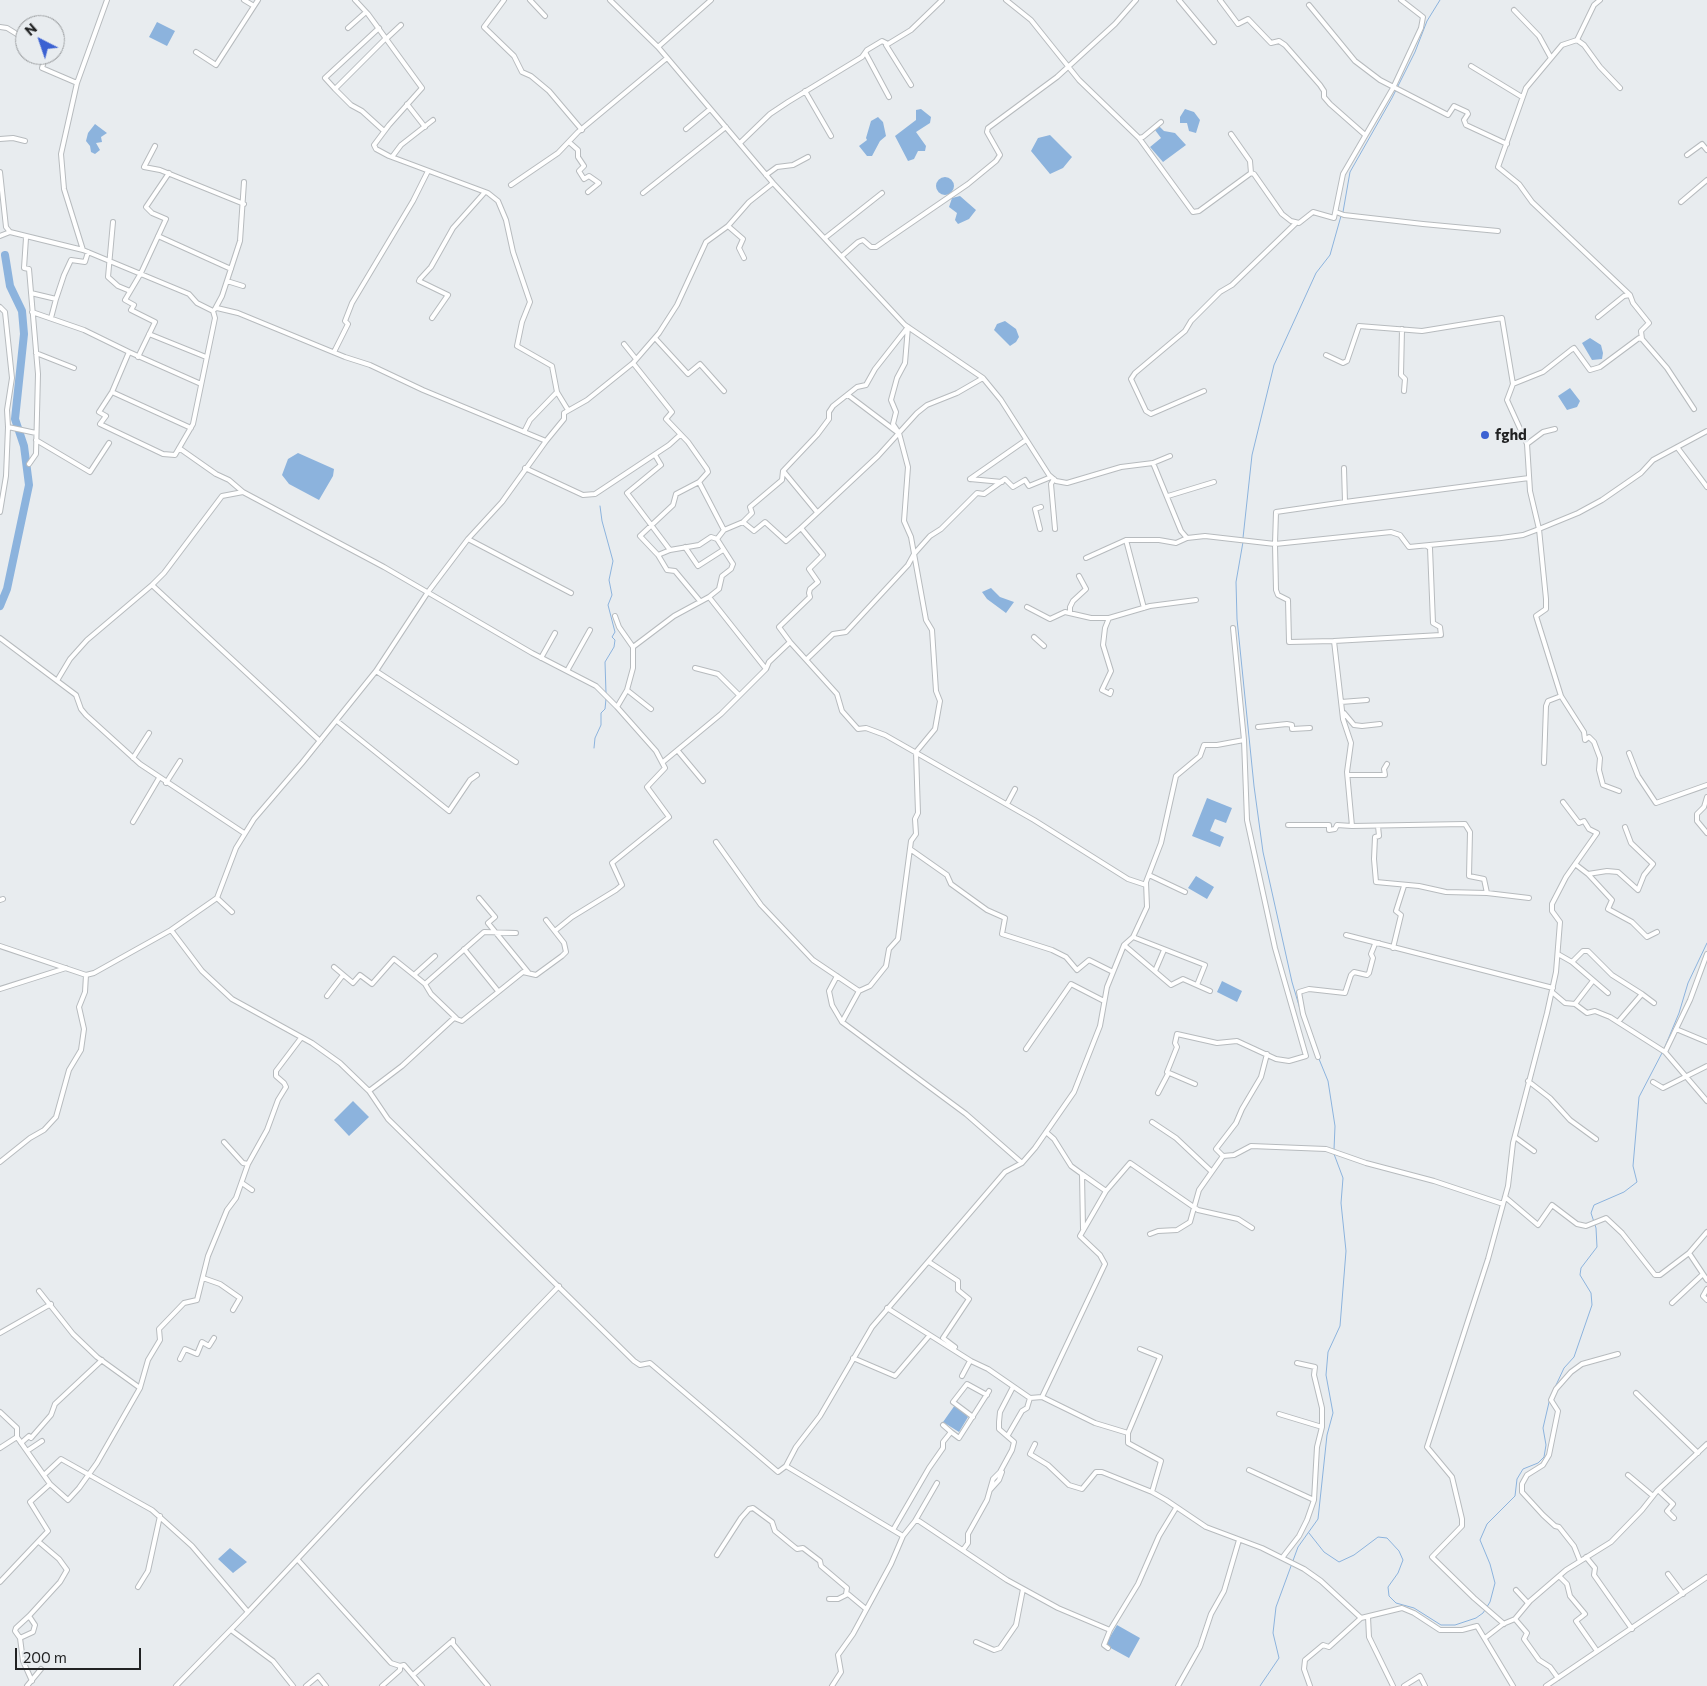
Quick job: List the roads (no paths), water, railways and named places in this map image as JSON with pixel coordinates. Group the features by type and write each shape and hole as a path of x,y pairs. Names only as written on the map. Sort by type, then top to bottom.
{"street":[{"path":"50,318 71,260 85,262 86,251 64,189 61,154 77,83 107,0"},
{"path":"244,0 254,6"},
{"path":"196,52 216,66 258,0"},
{"path":"354,0 379,28 422,88 384,131 374,145 376,149 392,158 486,192 498,201 506,220 513,252 530,302 522,322 517,346 552,366 557,392 568,410"},
{"path":"504,0 484,27 514,56 522,72 531,76 548,91 582,130"},
{"path":"530,0 545,16"},
{"path":"610,0 658,47 773,183 908,327 983,378 1001,400 1052,478 1060,483 1067,483 1120,467 1153,463 1170,456"},
{"path":"658,47 711,0"},
{"path":"882,41 888,44 894,42 911,30 942,0"},
{"path":"1006,0 1031,20 1067,67 1105,107 1139,138 1193,212 1199,211 1251,173"},
{"path":"1179,0 1214,42"},
{"path":"1220,0 1238,24 1248,19 1271,43 1279,41 1285,46 1320,85 1324,91 1324,97 1330,104 1364,134"},
{"path":"1204,391 1151,414 1146,411 1131,379 1135,373 1185,331 1191,321 1220,292 1232,285 1296,222 1299,223 1313,212 1334,218 1342,174 1364,134 1375,121 1395,89 1421,28 1423,17 1401,0"},
{"path":"1600,0 1594,6 1577,40 1562,45 1532,79 1522,97 1498,167 1519,184 1532,202 1630,295 1633,303 1649,323 1641,331 1642,339 1667,368 1694,410"},
{"path":"842,256 858,242 864,240 871,247 876,247 968,184 996,161 1000,155 987,132 988,128 1057,77 1116,24 1134,1"},
{"path":"1309,5 1355,62 1395,89 1448,115 1454,106 1466,112 1468,114 1464,120 1466,125 1507,144"},
{"path":"1514,10 1539,36 1551,58"},
{"path":"348,28 366,12"},
{"path":"335,88 401,25"},
{"path":"0,27 7,28 15,33"},
{"path":"379,28 325,78 350,105 362,111 384,131"},
{"path":"1577,40 1584,45 1600,67 1620,88"},
{"path":"740,143 770,114 866,54 867,50 882,41"},
{"path":"882,41 890,48 911,85"},
{"path":"866,54 889,97"},
{"path":"511,185 538,168 667,58"},
{"path":"43,65 42,68 77,83"},
{"path":"1471,66 1522,97"},
{"path":"805,91 831,136"},
{"path":"407,104 425,127"},
{"path":"686,129 710,109"},
{"path":"392,158 401,145 432,120"},
{"path":"1139,138 1143,137 1161,122"},
{"path":"643,193 726,127"},
{"path":"1231,134 1250,161 1251,173 1254,174 1282,214 1296,222"},
{"path":"0,139 13,138 26,141"},
{"path":"569,142 578,150 578,157 584,166 579,171 584,179 588,176 598,183 588,192"},
{"path":"1687,154 1702,144 1707,150"},
{"path":"155,146 144,167 170,173 244,204"},
{"path":"766,175 778,166 793,165 808,157"},
{"path":"334,352 348,324 345,321 352,303 413,201 428,171"},
{"path":"0,172 6,226 10,232 26,238 86,251 188,294 197,303 215,309 238,313 334,352 370,364 423,390 546,441"},
{"path":"138,357 154,322 130,310 134,305 125,300 141,273 166,218 152,213 146,207 170,173"},
{"path":"1681,202 1707,180"},
{"path":"129,352 112,392 99,412 106,416 100,424 163,454 175,454 191,428 215,318 215,309 227,281 240,241 244,182"},
{"path":"0,946 86,975 94,973 171,930 217,898 244,833 254,818 376,672 428,592 468,539 502,502 525,468 564,419 564,413 587,400 635,361 655,338 678,305 706,242 728,226 749,202 773,183"},
{"path":"432,318 448,295 419,281 431,267 453,228 486,192"},
{"path":"825,238 882,193"},
{"path":"1336,212 1344,215 1498,231"},
{"path":"114,222 108,277 118,286 130,291"},
{"path":"728,226 743,239 739,248 744,258"},
{"path":"0,236 10,232"},
{"path":"158,236 231,269"},
{"path":"26,238 24,268 29,269 36,352 36,454 29,464"},
{"path":"227,281 244,286"},
{"path":"31,294 56,299"},
{"path":"1598,316 1624,296 1630,295"},
{"path":"0,307 6,312 12,378 7,410 6,476 0,512"},
{"path":"32,312 90,333 138,357 201,384"},
{"path":"1326,356 1343,363 1347,361 1359,326 1422,331 1502,318 1512,384 1507,400 1526,444 1539,529 1546,609 1536,616 1561,696 1584,732 1585,740 1589,737 1594,742 1600,758 1599,770 1603,785 1619,791"},
{"path":"717,539 724,530 743,522 752,513 750,507 782,480 783,471 817,435 829,419 829,412 833,406 857,387 866,385 875,369 908,327"},
{"path":"842,1022 859,991 870,986 886,966 889,949 898,939 911,841 916,834 915,819 918,812 916,752 935,729 940,701 936,691 932,630 926,620 911,536 904,521 908,467 899,433 893,424 896,412 891,400 897,378 905,363 908,327"},
{"path":"1402,329 1401,375 1404,379 1404,391"},
{"path":"149,334 206,357"},
{"path":"655,338 688,374 700,364 724,391"},
{"path":"1512,384 1543,372 1574,348 1590,370 1600,367 1639,338 1642,339"},
{"path":"624,344 672,412 666,419 688,442 708,472 699,482 676,494 673,505 640,536 658,555 668,570 675,571 700,601"},
{"path":"36,352 74,368"},
{"path":"743,522 754,531 766,522 786,541 906,427 908,420 927,405 957,393 983,378"},
{"path":"112,392 191,428"},
{"path":"524,432 530,420 557,392"},
{"path":"848,395 899,433"},
{"path":"8,427 36,433"},
{"path":"1526,444 1543,432 1555,429"},
{"path":"1086,558 1126,540 1159,540 1176,543 1187,538 1205,536 1275,544 1391,532 1400,535 1410,547 1501,538 1539,529 1578,513 1630,482 1653,460 1707,430"},
{"path":"525,468 582,495 595,494 655,455 680,435"},
{"path":"36,440 90,472 109,443"},
{"path":"1026,440 970,478 1002,482 1005,480 1013,487 1025,480 1029,486 1052,478"},
{"path":"1677,447 1707,487"},
{"path":"179,448 216,474 229,480 243,492 428,592 541,658 596,686 652,746 665,768 647,787 669,817 612,863 622,885 572,917 556,930"},
{"path":"655,455 661,465 627,493 670,550"},
{"path":"1153,463 1181,531 1187,538"},
{"path":"1344,468 1345,502"},
{"path":"783,471 816,512"},
{"path":"0,473 6,476"},
{"path":"1052,478 1055,529"},
{"path":"1427,546 1430,548 1433,624 1440,627 1441,635 1289,642 1288,600 1278,595 1276,590 1276,512 1530,478"},
{"path":"699,482 724,530"},
{"path":"807,659 833,634 846,632 908,565 914,554 977,493 984,494 1002,482"},
{"path":"1168,496 1214,482"},
{"path":"58,679 70,659 88,640 164,573 222,496 243,492"},
{"path":"1040,528 1035,509 1042,507"},
{"path":"801,528 823,555 809,569 818,582 810,589 810,597 779,627 790,642 837,694 842,711 858,729 866,728 885,735 1007,804 1128,879 1146,885"},
{"path":"633,647 674,616 709,597 720,588 722,576 732,566 717,539 711,537 699,544 670,550 658,555"},
{"path":"468,539 571,594"},
{"path":"1126,540 1144,608"},
{"path":"686,547 698,566 722,550"},
{"path":"1070,613 1070,606 1073,601 1086,589 1079,576"},
{"path":"152,585 320,741"},
{"path":"709,597 766,669"},
{"path":"1027,607 1050,619 1065,612 1091,618 1109,618 1144,608 1196,600"},
{"path":"615,616 619,628 633,647 633,668 627,690 617,707"},
{"path":"1109,618 1105,628 1104,645 1111,668 1102,690 1110,694 1110,692"},
{"path":"1158,1093 1168,1074 1177,1046 1175,1043 1177,1034 1217,1043 1237,1041 1289,1061 1306,1056 1275,948 1247,820 1244,740 1233,628"},
{"path":"567,671 590,630"},
{"path":"541,658 555,633"},
{"path":"1034,637 1044,646"},
{"path":"0,638 58,679 76,695 81,709 86,715 133,758 166,783 244,833"},
{"path":"1334,641 1342,712 1351,743 1348,775 1352,826"},
{"path":"663,762 717,718 790,642"},
{"path":"694,668 718,674 739,696"},
{"path":"376,672 516,762"},
{"path":"627,690 651,709"},
{"path":"1544,763 1546,706 1548,701 1561,696"},
{"path":"1341,702 1367,700"},
{"path":"1342,712 1354,725 1380,724"},
{"path":"337,721 449,811 470,780 477,775"},
{"path":"1258,727 1287,724 1292,725 1292,729 1310,728"},
{"path":"133,758 149,733"},
{"path":"171,930 202,971 232,999 301,1038 340,1063 369,1091 388,1119 634,1361 640,1365 650,1363 778,1472 786,1466 796,1446 835,1392 872,1327 1005,1172 1022,1163 1074,1092 1100,1026 1107,987 1124,945 1133,937 1147,907 1146,885 1161,843 1176,776 1200,756 1204,745 1217,745 1244,740"},
{"path":"678,751 703,781"},
{"path":"1629,752 1638,776 1656,802 1706,786 1707,797 1704,807 1697,814 1697,821 1707,832"},
{"path":"166,783 180,761"},
{"path":"1348,775 1385,775 1384,769 1387,764"},
{"path":"133,822 159,778"},
{"path":"1007,804 1016,789"},
{"path":"1504,1624 1432,1557 1462,1526 1462,1519 1452,1477 1427,1447 1459,1351 1505,1197 1515,1137 1552,990 1558,954 1560,922 1552,911 1552,904 1575,864 1597,833 1589,828 1584,821 1579,823 1562,802"},
{"path":"1288,825 1329,825 1329,830 1335,829 1337,825 1465,824 1470,832 1470,876 1484,879 1487,893"},
{"path":"1378,826 1379,836 1375,837 1374,859 1376,882 1420,886 1446,892 1487,893 1529,898"},
{"path":"1588,874 1607,871 1618,872 1638,890 1644,875 1653,864 1631,843 1625,827"},
{"path":"716,842 761,905 814,960 859,991"},
{"path":"910,848 947,875 951,884 987,910 1005,918 1002,934 1052,950 1066,957 1077,970 1089,960 1113,972"},
{"path":"1575,864 1588,874 1612,900 1608,909 1632,922 1647,937 1657,932"},
{"path":"1149,875 1185,892"},
{"path":"1393,948 1401,915 1396,911 1404,886"},
{"path":"217,898 232,912"},
{"path":"479,898 495,917 488,922 529,974"},
{"path":"369,1091 402,1066 453,1019 462,1021 523,972 536,976 566,952 564,943 556,930 546,920"},
{"path":"425,984 484,932 516,932"},
{"path":"1346,934 1552,990"},
{"path":"1133,937 1204,965 1197,985"},
{"path":"1318,1057 1303,1014 1299,992 1309,989 1344,993 1354,972 1367,975 1369,973 1375,944 1379,943"},
{"path":"1124,945 1172,985 1183,979 1210,990"},
{"path":"464,949 498,991"},
{"path":"1155,971 1164,950"},
{"path":"1572,962 1583,951 1588,951 1612,974 1654,1003"},
{"path":"1558,954 1572,962 1592,982 1608,993"},
{"path":"1665,1052 1707,954"},
{"path":"414,975 435,956"},
{"path":"334,967 353,984 360,975 372,984 394,959 425,984 432,994 458,1019"},
{"path":"0,989 66,968"},
{"path":"0,1162 30,1138 44,1130 56,1117 68,1072 81,1050 84,1026 79,1007 85,992 86,975"},
{"path":"327,996 343,975"},
{"path":"836,976 829,991 832,1005 842,1022 966,1114 1022,1163"},
{"path":"1528,982 1552,990 1565,1003 1575,1004 1587,1013 1594,1011 1618,1022 1659,1048 1665,1052 1707,1101"},
{"path":"1575,1004 1592,982"},
{"path":"1026,1048 1071,984 1104,1001"},
{"path":"1618,1022 1642,994"},
{"path":"1676,1029 1707,1042"},
{"path":"0,1412 17,1428 17,1437 20,1443 50,1484 68,1500 88,1475 140,1388 148,1360 160,1340 159,1329 184,1304 197,1300 208,1256 227,1210 236,1198 248,1164 261,1142 278,1100 286,1088 284,1083 276,1076 276,1071 301,1038"},
{"path":"1223,1156 1216,1149 1236,1123 1261,1077 1267,1054"},
{"path":"1653,1082 1663,1088 1707,1066"},
{"path":"1168,1074 1195,1084"},
{"path":"1528,1081 1550,1098 1570,1120 1596,1139"},
{"path":"1152,1122 1176,1138 1212,1171"},
{"path":"1046,1132 1054,1139 1070,1166 1106,1191"},
{"path":"1515,1137 1534,1151"},
{"path":"224,1142 243,1162 248,1164"},
{"path":"1150,1234 1158,1230 1177,1230 1189,1224 1199,1190 1223,1156 1234,1155 1250,1146 1326,1149 1503,1204"},
{"path":"1042,1397 1105,1264 1100,1255 1080,1236 1106,1191 1130,1163 1194,1207 1238,1219 1252,1228"},
{"path":"1082,1174 1083,1229"},
{"path":"242,1183 252,1190"},
{"path":"1505,1197 1538,1225 1552,1205 1577,1224 1586,1226 1606,1218 1622,1233 1655,1275 1660,1275 1689,1253 1707,1232"},
{"path":"1689,1253 1705,1274 1707,1280"},
{"path":"929,1262 958,1281 958,1290 969,1299 943,1338 958,1349 953,1348"},
{"path":"1672,1302 1705,1274"},
{"path":"203,1278 220,1284 240,1298 233,1310"},
{"path":"176,1686 559,1286"},
{"path":"1707,1289 1703,1296 1707,1300"},
{"path":"39,1291 73,1334 102,1360 140,1388"},
{"path":"0,1333 51,1304"},
{"path":"887,1308 929,1336 953,1348 970,1361 988,1369 1030,1398 1042,1397 1095,1423 1128,1433"},
{"path":"853,1358 895,1376 929,1336"},
{"path":"180,1359 185,1349 197,1354 202,1342 209,1346 214,1338"},
{"path":"1140,1350 1160,1357 1128,1433 1128,1442 1160,1461 1152,1492"},
{"path":"1580,1561 1574,1546 1565,1534 1543,1515 1522,1492 1522,1484 1527,1475 1542,1465 1549,1455 1558,1411 1551,1400 1556,1389 1571,1372 1582,1364 1618,1354"},
{"path":"20,1443 29,1436 31,1438 50,1415 55,1404 102,1360"},
{"path":"962,1376 970,1361"},
{"path":"1282,1558 1303,1528 1314,1500 1317,1447 1322,1427 1322,1408 1314,1375 1315,1367 1297,1363"},
{"path":"943,1425 959,1438 973,1417 988,1393 968,1384 953,1402 973,1417"},
{"path":"963,1550 968,1543 968,1534 990,1490 993,1479 1003,1467 1014,1442 999,1429 1000,1412 1013,1387"},
{"path":"1636,1393 1698,1452"},
{"path":"1008,1435 1022,1411 1027,1408 1030,1398"},
{"path":"1279,1414 1322,1427"},
{"path":"893,1530 929,1468 943,1448 943,1442 951,1432"},
{"path":"0,1448 17,1437"},
{"path":"27,1451 42,1441"},
{"path":"1035,1444 1030,1454 1048,1465 1068,1485 1082,1489 1096,1472 1102,1472 1152,1492 1206,1527 1282,1558 1321,1581 1361,1618"},
{"path":"1485,1638 1504,1624 1515,1619 1528,1603 1560,1576 1611,1542 1658,1490 1707,1444"},
{"path":"44,1475 61,1459 160,1516 192,1546 248,1612"},
{"path":"786,1466 903,1536"},
{"path":"1249,1470 1314,1500"},
{"path":"1628,1475 1653,1496"},
{"path":"832,1686 841,1672 838,1655 853,1634 891,1564 903,1536 937,1483"},
{"path":"0,1582 48,1531 30,1502 50,1484"},
{"path":"1658,1490 1673,1504 1667,1511 1674,1518"},
{"path":"717,1555 741,1518 749,1508 753,1508 772,1522 775,1531 792,1545 798,1549 803,1548 820,1561 821,1566 847,1588 846,1594 838,1600 829,1599"},
{"path":"1108,1648 1104,1645 1110,1630 1138,1584 1166,1523 1176,1508"},
{"path":"138,1587 148,1571 160,1516"},
{"path":"915,1520 920,1521 1023,1589 1058,1608 1110,1630"},
{"path":"1178,1686 1200,1647 1210,1614 1224,1591 1240,1540"},
{"path":"32,1681 23,1661 20,1638 15,1631 64,1577 67,1570 59,1559 39,1542"},
{"path":"1586,1558 1594,1568 1594,1575 1632,1629"},
{"path":"298,1560 391,1663 400,1666 404,1665 422,1686"},
{"path":"1668,1574 1683,1594"},
{"path":"1560,1576 1567,1584 1570,1596 1585,1614 1576,1621 1597,1650"},
{"path":"1546,1686 1707,1577"},
{"path":"976,1642 994,1650 1000,1648 1016,1625 1023,1589"},
{"path":"1516,1590 1528,1603"},
{"path":"846,1594 866,1609"},
{"path":"1310,1686 1304,1669 1305,1660 1323,1645 1329,1647 1361,1618 1402,1608 1414,1613 1440,1630 1462,1630 1478,1626 1513,1686"},
{"path":"20,1638 33,1632 35,1625 29,1616"},
{"path":"1368,1617 1369,1637 1393,1686"},
{"path":"1515,1619 1527,1633 1524,1639 1539,1660 1550,1667 1558,1678"},
{"path":"231,1630 272,1661 293,1686"},
{"path":"413,1675 453,1642 488,1686"},
{"path":"382,1686 400,1670 400,1666"},
{"path":"27,1686 41,1669"},
{"path":"306,1686 318,1676 326,1686"},
{"path":"1404,1686 1420,1676 1425,1686"}],"water":[{"path":"157,22 175,31 167,46 149,37"},
{"path":"921,109 931,117 930,123 916,132 926,146 925,151 918,151 914,159 908,161 895,136 916,120 916,110"},
{"path":"1185,109 1194,112 1200,120 1196,133 1189,131 1187,123 1180,123 1180,117"},
{"path":"878,117 883,122 886,136 880,141 872,156 867,156 859,146 867,140 871,121"},
{"path":"95,124 107,133 101,137 102,142 96,143 100,150 95,154 91,152 90,146 86,141 88,133"},
{"path":"1159,126 1164,131 1175,133 1186,145 1163,162 1150,147 1161,138 1155,130"},
{"path":"1050,135 1072,157 1063,168 1050,174 1031,151 1038,138"},
{"path":"945,177 951,180 954,186 951,192 945,195 939,192 936,186 939,180"},
{"path":"960,196 976,210 969,219 958,224 955,220 957,213 949,207 952,198"},
{"path":"1005,321 1016,329 1019,337 1010,346 994,330 997,324"},
{"path":"1590,338 1601,345 1602,359 1592,360 1582,343"},
{"path":"1570,388 1580,401 1577,407 1567,410 1558,396"},
{"path":"298,453 334,469 333,476 319,500 289,484 282,475 288,459"},
{"path":"991,588 1000,597 1014,602 1006,613 987,599 982,592"},
{"path":"1207,798 1232,808 1226,823 1215,819 1210,831 1224,837 1220,847 1192,836"},
{"path":"1196,876 1214,887 1207,899 1188,888"},
{"path":"1222,981 1242,991 1237,1002 1217,992"},
{"path":"353,1101 369,1117 349,1136 334,1120"},
{"path":"955,1405 968,1417 959,1432 943,1422"},
{"path":"230,1548 247,1562 233,1573 218,1559"},
{"path":"1117,1625 1140,1638 1129,1658 1107,1646 1107,1642"}],"waterway":[{"path":"1343,212 1350,172 1392,98 1415,52 1427,21 1440,0"},
{"path":"1243,538 1252,455 1274,365 1316,273 1330,255 1341,216"},
{"path":"0,606 7,589 29,485 24,446 15,419 24,334 22,311 10,286 5,255"},
{"path":"600,506 602,521 613,561 609,580 612,595 608,605 615,632 612,637 615,640 614,647 605,662 606,693"},
{"path":"1243,542 1236,582 1237,619 1254,786 1263,852 1292,982 1300,1009"},
{"path":"594,748 595,738 601,725 601,713 605,709 606,699"},
{"path":"1664,1049 1679,1013 1688,983 1707,943"},
{"path":"1309,1533 1324,1552 1339,1562 1354,1555 1378,1537 1387,1538 1399,1551 1403,1560 1398,1573 1388,1587 1389,1596 1396,1603 1414,1608 1441,1625 1455,1625 1476,1618 1483,1613 1490,1602 1495,1583 1490,1564 1480,1540 1487,1524 1515,1496 1517,1479 1523,1469 1538,1463 1544,1457 1546,1445 1543,1428 1550,1398 1564,1368 1574,1357 1592,1305 1591,1293 1580,1275 1581,1268 1597,1247 1596,1228 1591,1213 1594,1205 1624,1192 1637,1182 1633,1166 1639,1097 1662,1053"},
{"path":"1319,1059 1328,1081 1335,1126 1334,1150"},
{"path":"1260,1686 1279,1658 1273,1633 1276,1607 1298,1547 1318,1519 1327,1435 1333,1413 1326,1375 1328,1352 1340,1326 1346,1251 1341,1203 1343,1178 1334,1154"}],"place":[{"name":"fghd","path":"1485,435"}]}
